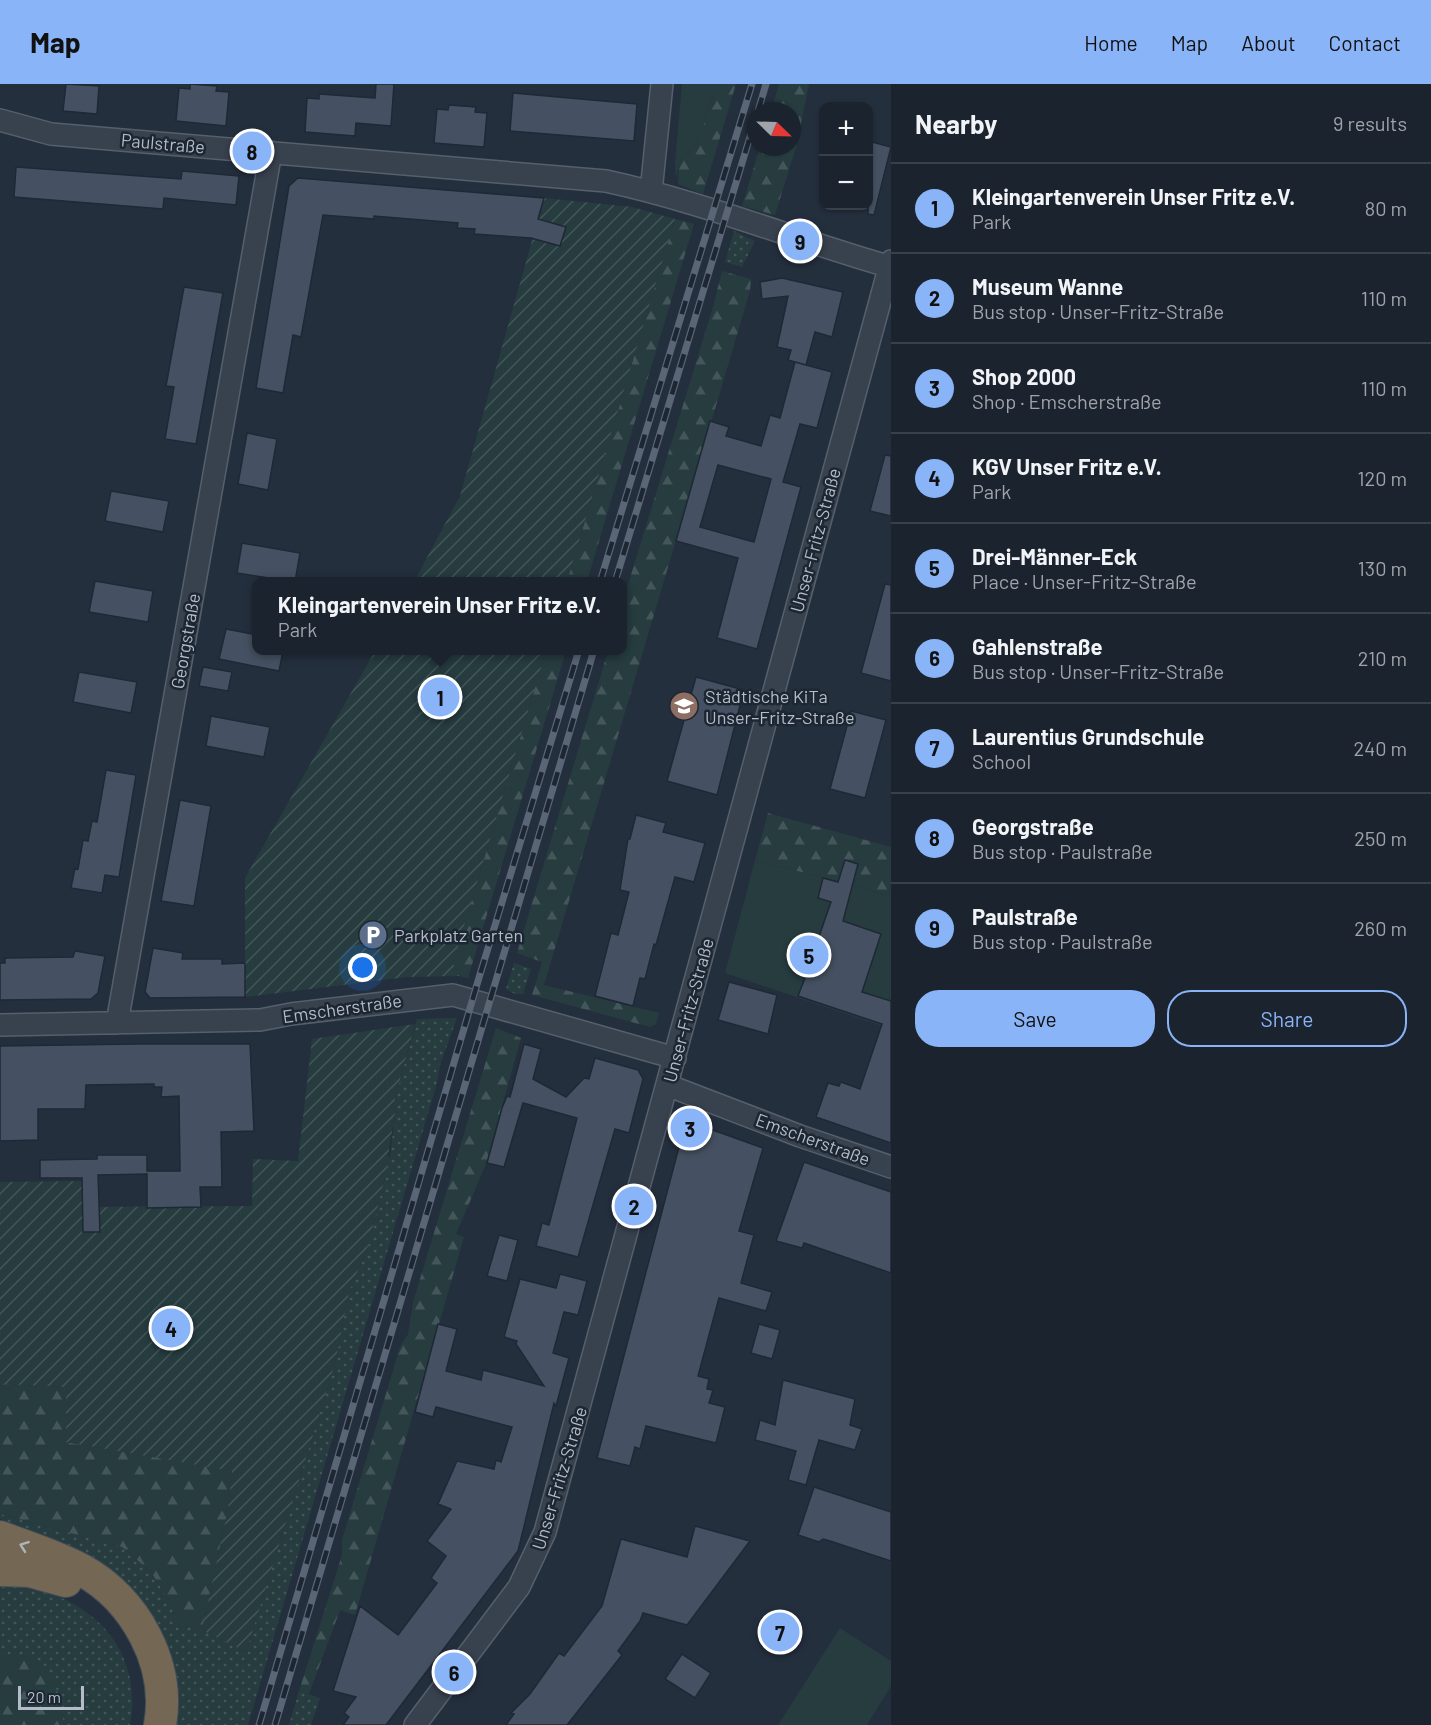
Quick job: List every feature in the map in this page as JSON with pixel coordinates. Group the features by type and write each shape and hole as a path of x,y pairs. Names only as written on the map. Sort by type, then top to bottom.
{"highway":[{"path":"0,1537 82,1570 111,1591 134,1617 152,1647 161,1680 160,1725"},
{"path":"0,1570 30,1571 68,1582 109,1610 124,1628 137,1652 146,1681 144,1725"}],"street":[{"path":"651,192 663,84"},
{"name":"Paulstraße","path":"0,120 51,134 606,181 651,192 800,241 891,265"},
{"name":"Georgstraße","path":"117,1023 271,152"},
{"name":"Unser-Fritz-Straße","path":"415,1725 519,1587 538,1549 561,1476 891,265"},
{"name":"Emscherstraße","path":"0,1025 260,1020 353,1006 453,995 675,1058"},
{"name":"Emscherstraße","path":"667,1085 800,1136 891,1167"}],"green space":[{"path":"682,84 717,84 699,139 679,163 676,180 675,161"},
{"path":"717,84 736,84 703,194 678,184 679,163 699,139"},
{"path":"779,84 809,84 801,123 801,102 774,102"},
{"path":"757,156 793,156 775,215 742,206"},
{"path":"544,198 632,207 675,219 568,577 417,577 460,496"},
{"path":"675,219 694,224 588,577 568,577"},
{"path":"734,231 755,241 742,267 725,262"},
{"path":"722,271 751,279 750,291 544,985 659,1013 656,1024 650,1027 532,995 542,962 517,953 607,655 627,655 627,588"},
{"path":"373,655 545,655 453,963 459,976 407,977 245,997 245,878"},
{"path":"545,655 565,655 468,978 459,976 453,963"},
{"path":"768,813 891,847 891,896 755,860"},
{"path":"755,860 891,896 891,1029 725,973"},
{"path":"514,963 531,969 523,994 515,994 506,989"},
{"path":"457,1018 440,1065 437,1083 248,1725 175,1725 173,1668 161,1632 146,1608 105,1570 54,1541 0,1519 0,1514 122,1547 151,1572 172,1605 178,1622 202,1630 246,1652 335,1364 349,1292 368,1246 390,1157 396,1107 393,1106 417,1019"},
{"path":"415,1024 393,1106 396,1107 388,1156 390,1157 368,1246 349,1292 335,1364 246,1652 202,1630 228,1509 232,1471 66,1442 66,1387 0,1384 0,1182 82,1181 83,1207 252,1206 253,1159 298,1161 312,1039"},
{"path":"496,1028 521,1038 486,1164 456,1234 464,1237 355,1615 340,1610 309,1694 299,1691 342,1555 342,1540 400,1347 408,1334 413,1302"},
{"path":"0,1384 67,1387 66,1442 232,1470 228,1509 202,1630 178,1622 172,1605 151,1572 122,1547 0,1514"},
{"path":"13,1585 40,1590 64,1599 86,1612 104,1628 119,1648 128,1671 132,1697 130,1725 64,1725 59,1695 0,1656 0,1586"},
{"path":"840,1628 891,1661 891,1686 867,1725 778,1725"},
{"path":"0,1656 27,1657 47,1667 59,1695 64,1725 0,1725"},
{"path":"299,1691 320,1698 311,1725 289,1725"}],"building":[{"path":"66,84 99,86 97,114 63,111"},
{"path":"190,84 217,86 216,91 229,92 226,126 176,121 179,88 190,89"},
{"path":"376,84 394,84 391,126 356,123 355,136 305,132 307,98 319,99 319,94 375,98"},
{"path":"513,93 637,104 634,141 510,131"},
{"path":"449,105 476,107 475,112 487,113 484,147 434,143 437,109 448,110"},
{"path":"873,142 891,147 874,215 868,214 868,210 873,210"},
{"path":"16,167 181,179 182,171 239,176 236,205 164,198 163,209 14,197"},
{"path":"298,178 544,198 538,219 566,227 560,246 531,238 474,234 475,229 457,228 458,223 374,216 374,219 323,215 301,337 293,335 283,393 256,388 289,186"},
{"path":"782,278 843,292 832,337 815,332 806,365 788,360 791,350 777,347 788,296 762,299 760,282"},
{"path":"184,287 223,293 196,444 165,439 174,387 166,386"},
{"path":"795,362 832,372 817,428 800,424 783,482 801,487 757,649 717,638 738,558 676,541 710,421 729,427 726,436 761,446 770,415 780,418","holes":["718,465 771,479 754,542 700,527"]},
{"path":"247,433 277,439 268,490 238,484"},
{"path":"885,455 891,456 891,516 870,511"},
{"path":"111,491 169,501 163,532 105,521"},
{"path":"242,543 300,553 296,577 263,577 237,573"},
{"path":"95,581 153,591 148,622 89,612"},
{"path":"885,584 891,585 891,681 861,673"},
{"path":"226,629 252,634 252,655 282,655 279,671 219,659"},
{"path":"203,667 232,672 228,691 199,686"},
{"path":"79,672 137,682 131,713 73,702"},
{"path":"696,677 744,690 717,795 667,781"},
{"path":"851,711 886,720 865,798 830,789"},
{"path":"211,716 270,727 264,757 206,746"},
{"path":"106,770 136,775 119,877 105,875 102,893 71,888 75,868 78,869 83,840 88,841 92,821 97,822"},
{"path":"180,800 211,806 194,906 161,901"},
{"path":"636,815 666,823 663,832 705,843 694,882 675,877 645,979 640,978 633,1006 595,996 611,933 618,935 629,892 620,890 628,839 630,839"},
{"path":"845,860 858,864 843,921 881,934 862,992 891,1001 891,1143 816,1117 828,1083 839,1086 841,1082 860,1089 882,1024 798,996 810,965 807,963 812,947 815,948 831,902 818,898 823,878 838,882"},
{"path":"153,948 183,953 182,959 222,959 222,964 245,963 245,997 150,998 145,992"},
{"path":"75,951 105,956 98,993 91,999 0,1000 0,963 5,963 5,958 73,957"},
{"path":"729,982 777,995 768,1034 718,1020"},
{"path":"250,1044 254,1131 221,1132 222,1187 200,1187 201,1207 147,1208 147,1174 98,1175 100,1232 83,1232 82,1178 40,1178 40,1160 97,1159 97,1155 147,1155 147,1171 180,1171 179,1096 161,1097 162,1087 154,1087 154,1084 86,1085 85,1109 38,1109 38,1140 0,1141 0,1046"},
{"path":"524,1044 541,1049 533,1079 566,1097 584,1078 589,1079 595,1058 638,1070 643,1079 629,1133 615,1129 578,1257 536,1246 542,1223 549,1225 577,1118 523,1103 504,1167 487,1163 502,1108 507,1096 510,1097"},
{"path":"693,1123 763,1148 739,1231 754,1235 741,1283 772,1292 766,1311 719,1298 698,1376 709,1379 707,1389 713,1390 709,1403 725,1407 716,1443 646,1426 640,1449 635,1447 630,1466 597,1458 684,1128"},
{"path":"804,1162 891,1192 891,1273 804,1243 802,1248 776,1241"},
{"path":"499,1235 518,1240 507,1281 487,1276"},
{"path":"560,1274 587,1281 578,1315 564,1312 553,1353 569,1358 556,1406 554,1403 518,1551 386,1725 343,1725 349,1717 344,1713 356,1697 333,1691 360,1606 398,1635 437,1583 431,1578 446,1556 427,1541 451,1509 438,1504 457,1461 494,1469 496,1460 501,1462 512,1427 436,1407 433,1417 415,1412 438,1324 457,1329 446,1371 481,1380 483,1370 544,1386 516,1344 517,1341 504,1337 520,1279 556,1288"},
{"path":"759,1324 780,1330 772,1359 751,1353"},
{"path":"783,1380 855,1399 850,1425 862,1429 855,1450 819,1440 806,1485 788,1480 796,1451 755,1440 760,1420 775,1425"},
{"path":"814,1487 891,1512 891,1561 823,1539 819,1542 798,1535"},
{"path":"695,1526 750,1541 687,1625 643,1613 640,1621 618,1651 622,1655 567,1725 506,1725 514,1714 511,1713 530,1694 559,1653 564,1656 602,1606 621,1539 687,1557"},
{"path":"682,1654 711,1673 695,1698 665,1679"}],"railway":[{"path":"602,577 752,84"},
{"path":"761,102 766,84"},
{"path":"617,577 747,147"},
{"path":"259,1725 478,981 577,655"},
{"path":"275,1725 593,655"}],"place":[{"name":"Georgstraße","path":"252,151"},
{"name":"Paulstraße","path":"800,241"},
{"name":"Kleingartenverein Unser Fritz e.V.","path":"440,697"},
{"name":"Städtische KiTa Unser–Fritz-Straße","path":"684,706"},
{"name":"Parkplatz Garten","path":"373,935"},
{"name":"Drei-Männer-Eck","path":"809,955"},
{"name":"Shop 2000","path":"690,1128"},
{"name":"Museum Wanne","path":"634,1206"},
{"name":"KGV Unser Fritz e.V.","path":"171,1328"},
{"name":"Laurentius Grundschule","path":"780,1632"},
{"name":"Gahlenstraße","path":"454,1672"}]}
